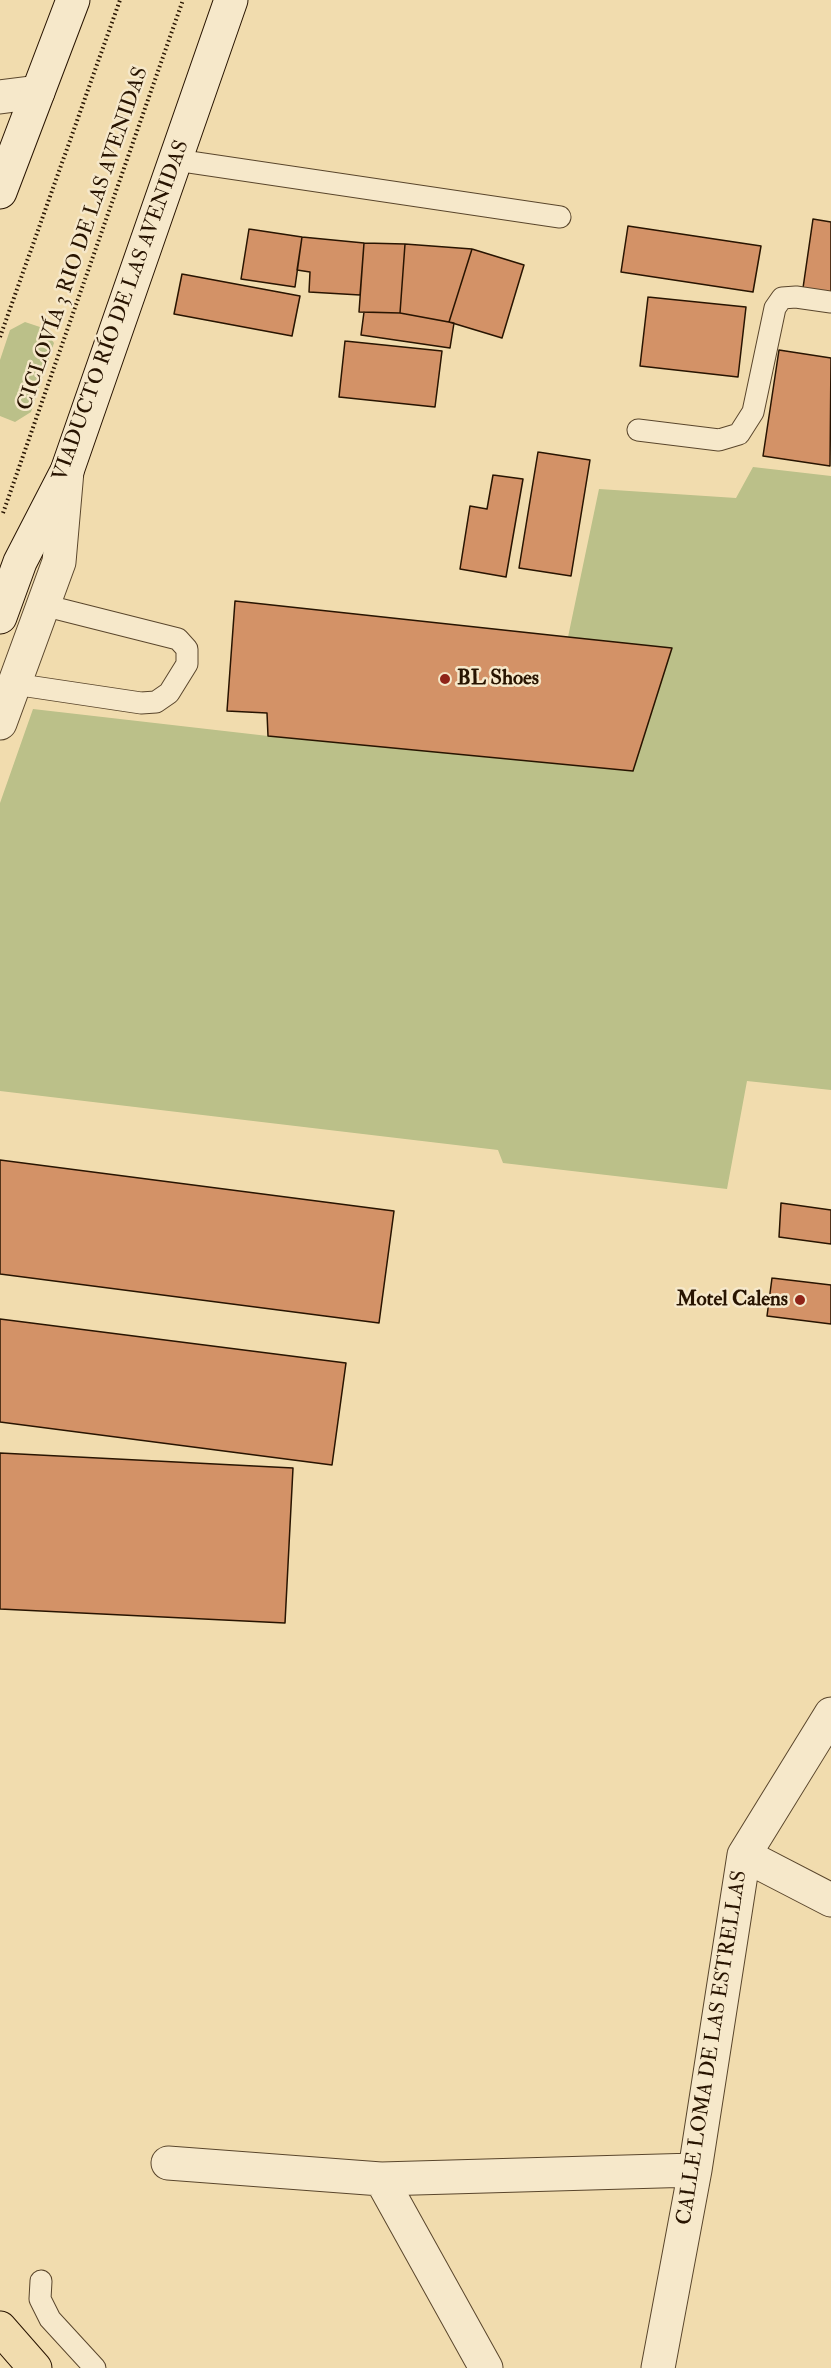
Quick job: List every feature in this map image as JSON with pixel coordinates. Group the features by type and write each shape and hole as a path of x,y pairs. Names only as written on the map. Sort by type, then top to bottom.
{"main road":[{"path":"0,2328 35,2368"}],"street":[{"path":"3,176 73,0"},
{"name":"VIADUCTO RÍO DE LAS AVENIDAS","path":"0,617 20,562 67,471 231,0"},
{"path":"0,97 38,92"},
{"path":"0,723 59,562 67,471"},
{"name":"CALLE LOMA DE LAS ESTRELLAS","path":"658,2368 695,2170 744,1855 831,1713"},
{"path":"744,1855 831,1900"},
{"path":"168,2163 381,2179 695,2170"},
{"path":"381,2179 486,2368"}],"lane":[{"path":"176,160 560,217"},
{"path":"638,430 719,440 739,434 753,412 775,308 782,298 796,297 831,302"},
{"path":"14,684 141,703 156,702 169,693 187,664 188,648 178,639 43,605"},
{"path":"41,2281 40,2299 50,2319 95,2368"}],"path":[{"name":"CICLOVÍA 3 RIO DE LAS AVENIDAS","path":"0,337 120,0"},
{"name":"CICLOVÍA 3 RIO DE LAS AVENIDAS","path":"0,522 183,0"}],"green space":[{"path":"25,322 43,328 54,343 31,412 15,422 0,416 0,360 10,330"},
{"path":"753,467 831,476 831,1090 747,1081 727,1189 503,1163 498,1150 0,1091 0,803 33,709 268,736 633,771 672,648 568,637 599,489 736,498"}],"building":[{"path":"813,219 831,222 831,293 803,288"},
{"path":"628,226 761,246 753,292 621,272"},
{"path":"249,229 302,237 295,287 241,279"},
{"path":"302,237 364,243 360,295 309,292 310,272 297,270"},
{"path":"364,243 405,244 400,313 359,312"},
{"path":"405,244 472,249 449,322 400,313"},
{"path":"472,249 524,265 502,338 449,322"},
{"path":"182,274 300,296 292,336 174,314"},
{"path":"648,297 746,307 738,377 640,366"},
{"path":"364,312 400,313 454,323 450,348 361,335"},
{"path":"345,341 442,351 435,407 339,397"},
{"path":"779,350 831,358 830,466 763,456"},
{"path":"538,452 590,460 571,576 519,568"},
{"path":"493,475 523,479 506,577 460,569 470,506 487,509"},
{"name":"BL Shoes","path":"235,601 672,648 633,771 268,736 267,713 227,711"},
{"path":"0,1160 394,1211 379,1323 0,1274"},
{"name":"Motel Calens","path":"781,1203 831,1210 831,1244 779,1237"},
{"name":"Motel Calens","path":"772,1278 831,1285 831,1324 767,1316"},
{"path":"0,1319 346,1363 332,1465 0,1422"},
{"path":"0,1453 293,1468 285,1623 0,1609"}],"place":[{"name":"BL Shoes","path":"445,679"},
{"name":"Motel Calens","path":"800,1300"}]}
